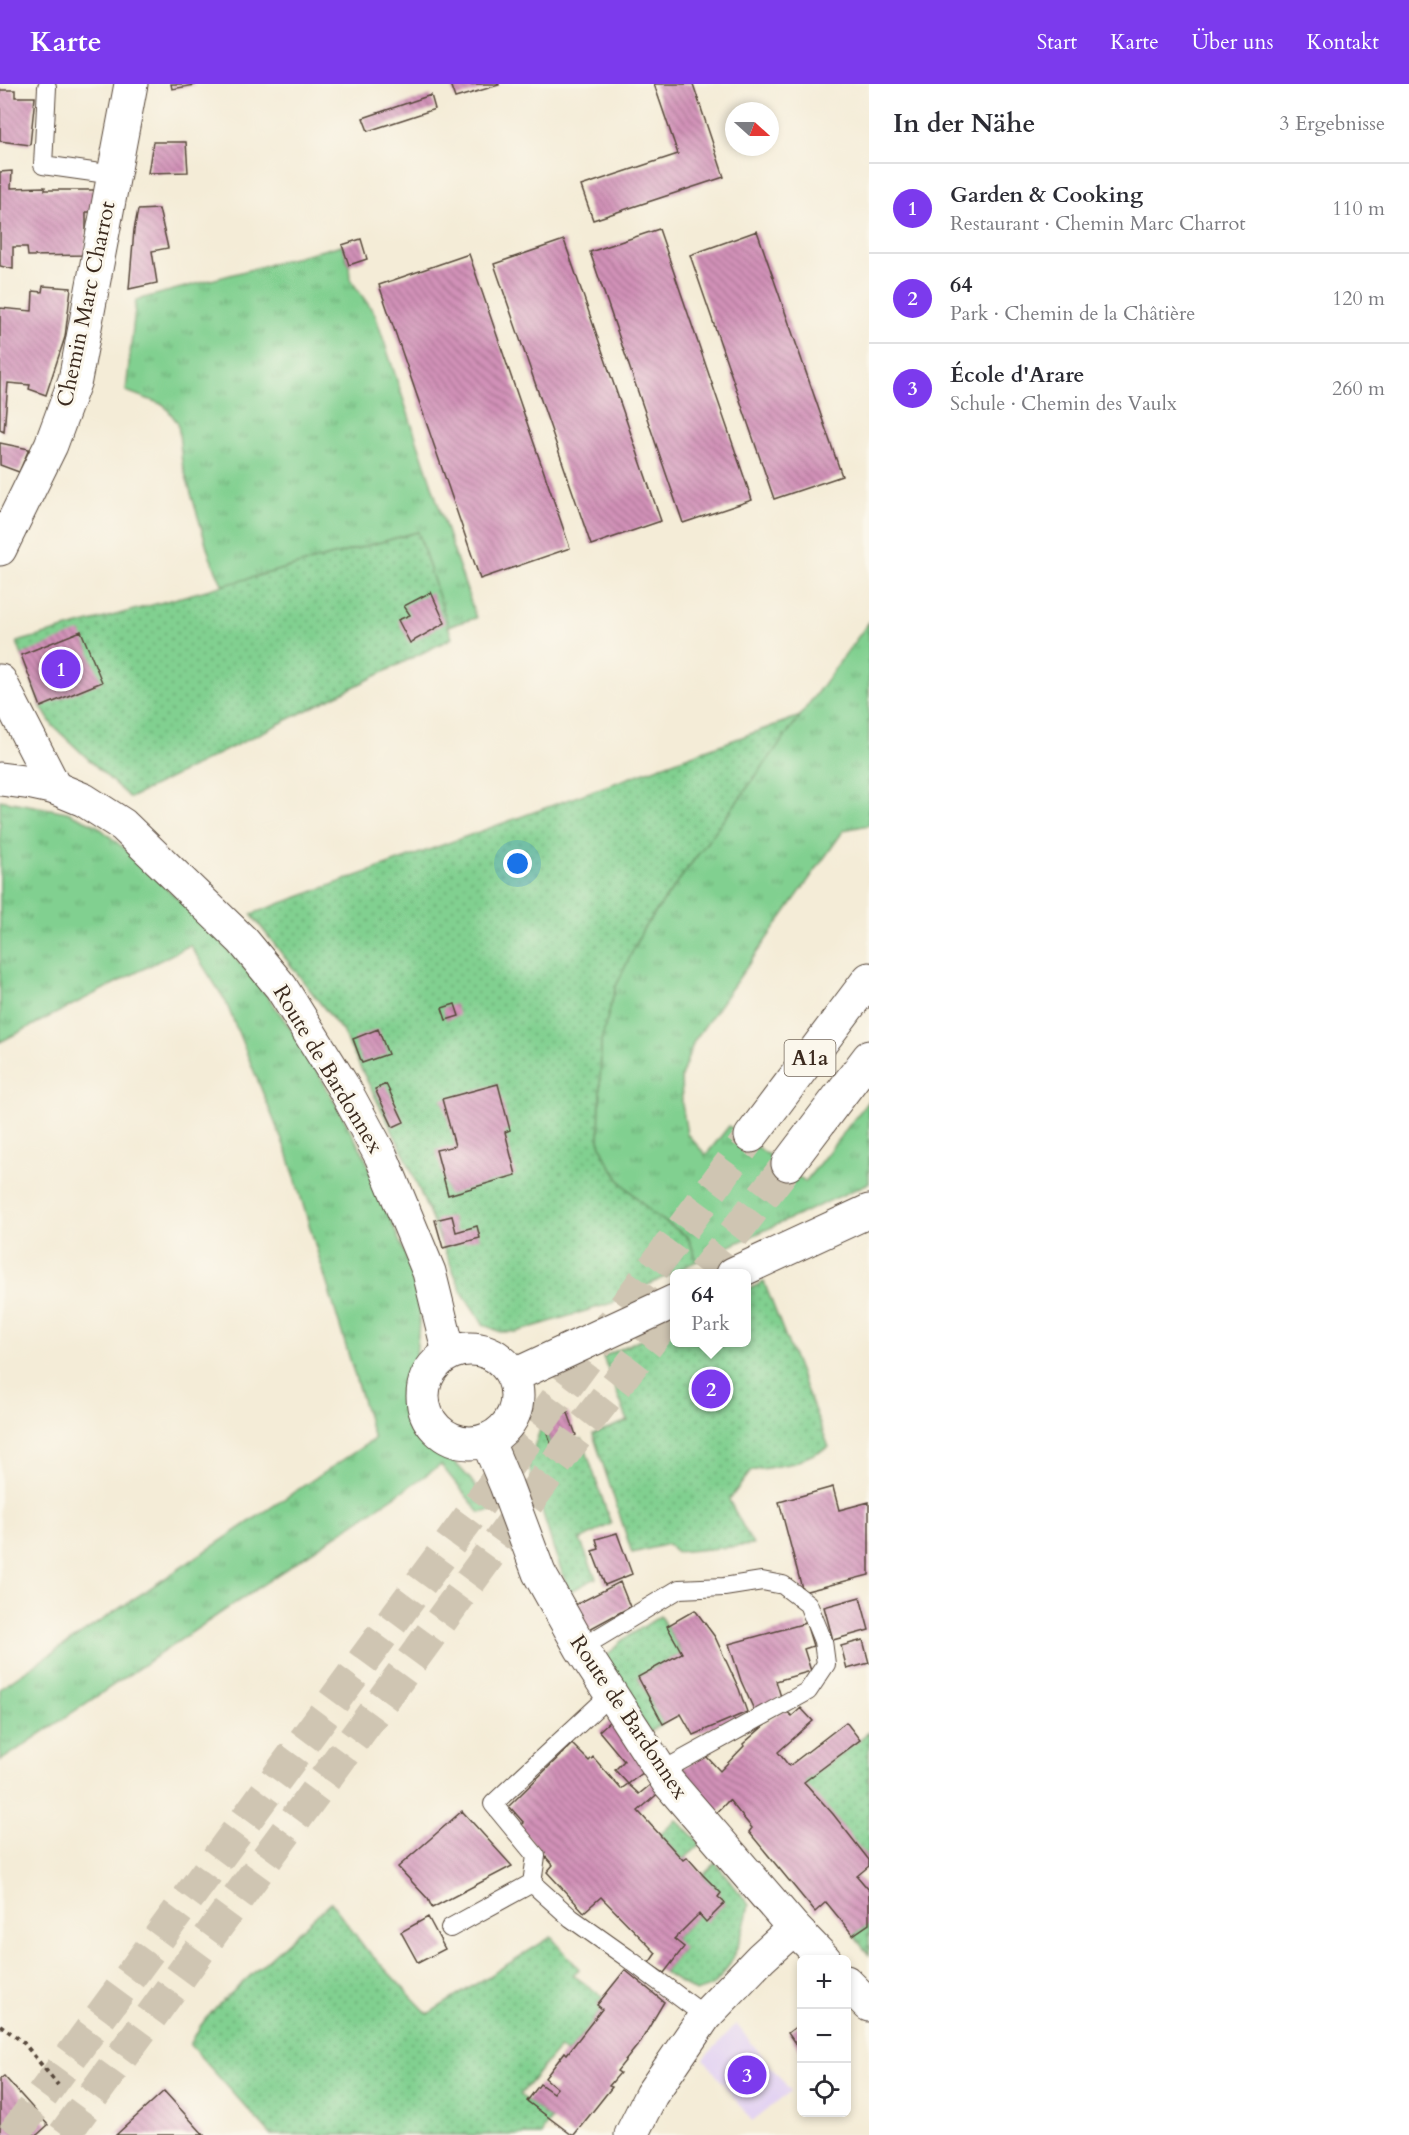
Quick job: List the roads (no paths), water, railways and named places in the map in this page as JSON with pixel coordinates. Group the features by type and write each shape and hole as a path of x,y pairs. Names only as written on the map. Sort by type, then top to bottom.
{"main road":[{"name":"Chemin Marc Charrot","path":"0,549 51,445 75,380 131,84"},
{"path":"0,681 55,788"},
{"name":"Route de Bardonnex","path":"0,779 55,788 84,800 123,825 243,941 281,987 345,1088 381,1156 429,1272 449,1353"},
{"name":"A1a","path":"751,1136 869,979"},
{"name":"A1a","path":"788,1164 869,1057"},
{"path":"745,1269 869,1211"},
{"path":"513,1376 670,1303"},
{"path":"469,1348 490,1353 504,1363 513,1376 517,1401 512,1418 504,1429 487,1440 464,1443 452,1440 433,1426 427,1416 423,1405 423,1391 427,1376 435,1364 449,1353 469,1348"},
{"name":"Route de Bardonnex","path":"487,1440 539,1573 581,1648 668,1782 794,1928 821,1955"},
{"path":"631,2135 651,2095 705,2016 761,1958 794,1928"},
{"path":"851,1987 869,2005"}],"lane":[{"path":"47,87 43,165 114,175"},
{"path":"581,1648 679,1589 724,1587 762,1581 783,1585 808,1604 823,1641 826,1664 808,1691 662,1771"},
{"path":"532,1883 536,1856 494,1804 612,1694"},
{"path":"450,1928 532,1883"},
{"path":"532,1883 571,1918 705,2016"}],"tunnel":[{"path":"13,2135 751,1136"},
{"path":"707,1269 788,1164"},
{"path":"64,2135 577,1435 670,1315"}],"place":[{"name":"Garden & Cooking","path":"61,669"},
{"name":"64","path":"711,1389"},
{"name":"École d'Arare","path":"747,2075"}]}
